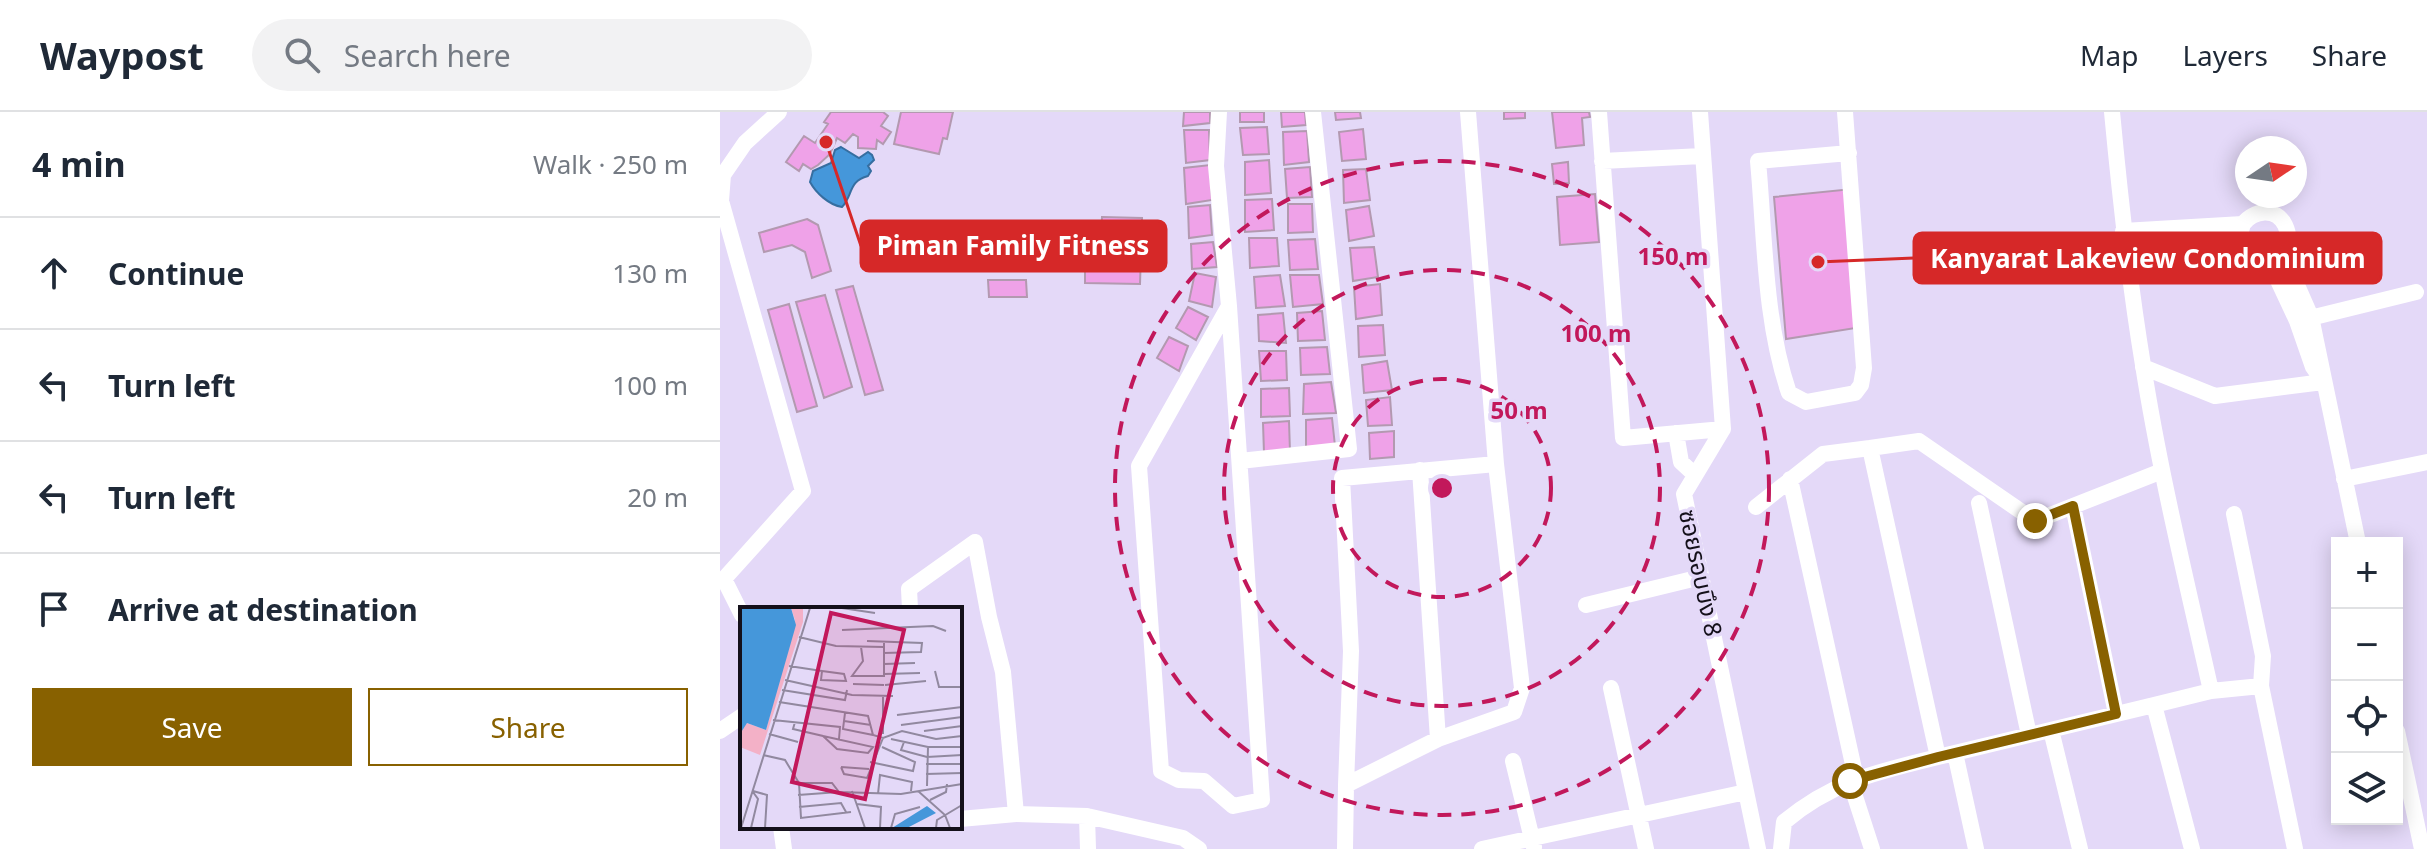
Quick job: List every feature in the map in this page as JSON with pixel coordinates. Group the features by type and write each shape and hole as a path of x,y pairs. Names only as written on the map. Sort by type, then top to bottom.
{"street":[{"path":"740,611 722,576 803,491 721,201 722,174 745,143 779,112"},
{"path":"1219,112 1216,166 1229,306 1262,800 1233,806 1204,781 1179,780 1161,771 1139,466 1229,306"},
{"path":"1240,461 1349,449 1313,112"},
{"path":"1346,785 1438,739 1514,712 1522,688 1496,464 1468,112"},
{"path":"1599,112 1623,438 1723,429 1700,112"},
{"path":"1845,112 1849,153 1864,376 1855,393 1806,402 1789,393 1780,366 1758,161 1849,153"},
{"path":"2112,112 2123,231 2143,367 2162,471 2211,691"},
{"path":"1602,161 1702,156"},
{"path":"2123,231 2243,224 2255,214 2263,212 2277,216 2287,229 2286,244 2275,255 2253,256 2246,251 2240,238 2243,224"},
{"path":"2127,263 2246,251"},
{"path":"2275,255 2304,319 2313,367 2323,382 2357,537"},
{"path":"2304,319 2416,292"},
{"path":"2143,367 2215,396 2323,382"},
{"name":"ซอยรอบบึง 8","path":"1723,429 1684,494 1758,849"},
{"path":"1676,433 1681,462 1695,475"},
{"path":"1756,507 1823,454 1919,441 2035,521 2162,471"},
{"path":"1870,448 1938,757"},
{"path":"2344,479 2427,462"},
{"path":"1345,849 1351,651 1342,478 1496,464"},
{"path":"1420,470 1438,739"},
{"path":"1790,479 1853,779 1872,849"},
{"path":"1979,503 2029,735"},
{"path":"2073,506 2116,714"},
{"path":"2234,514 2263,656 2261,686 2295,849"},
{"path":"910,607 909,589 975,542 1003,672 1016,814"},
{"path":"1586,605 1701,577"},
{"path":"1781,849 1784,822 1810,800 1853,779 2211,691 2261,686"},
{"path":"1611,688 1646,849"},
{"path":"2154,705 2192,849"},
{"path":"720,731 740,717"},
{"path":"2051,730 2080,849"},
{"path":"1955,753 1976,849"},
{"path":"2402,753 2422,849"},
{"path":"1513,761 1533,844"},
{"path":"1482,849 1533,844 1638,815 1746,792"},
{"path":"962,819 1016,814 1087,816 1183,838 1199,849"},
{"path":"1087,816 1088,849"},
{"path":"781,829 784,849"}],"water":[{"path":"841,147 859,158 868,152 874,160 868,166 871,171 868,176 857,181 842,207 823,198 810,182 813,171 831,163 835,150"}],"building":[{"path":"831,112 883,112 888,116 881,126 891,132 883,144 877,140 876,149 858,148 858,137 853,134 845,143 837,138 830,154 811,169 803,164 799,171 786,162 804,136 815,143 828,124 824,122"},
{"path":"901,112 953,112 947,139 943,138 939,154 894,144"},
{"path":"1184,112 1210,112 1210,123 1183,126"},
{"path":"1240,112 1264,112 1264,122 1240,122"},
{"path":"1281,112 1305,112 1306,125 1282,127"},
{"path":"1335,112 1360,112 1361,118 1336,120"},
{"path":"1504,112 1525,112 1525,118 1504,119"},
{"path":"1552,112 1589,112 1590,117 1582,118 1584,145 1556,148"},
{"path":"1267,127 1269,154 1243,155 1240,128"},
{"path":"1363,129 1366,159 1342,161 1339,132"},
{"path":"1184,130 1209,130 1210,160 1186,163"},
{"path":"1307,131 1309,162 1284,165 1283,132"},
{"path":"1269,160 1271,193 1245,195 1245,162"},
{"path":"1568,162 1569,183 1554,184 1552,164"},
{"path":"1210,165 1212,200 1186,204 1184,168"},
{"path":"1310,167 1312,197 1287,198 1285,169"},
{"path":"1366,169 1370,200 1344,203 1343,170"},
{"path":"1852,189 1862,327 1786,339 1774,197"},
{"path":"1595,194 1599,242 1560,245 1557,197"},
{"path":"1272,199 1274,230 1245,232 1245,200"},
{"path":"1288,204 1312,204 1313,232 1288,233"},
{"path":"1210,205 1212,235 1189,238 1188,207"},
{"path":"1369,206 1374,236 1349,241 1346,210"},
{"path":"1102,217 1142,218 1140,284 1085,283 1085,255 1100,257"},
{"path":"807,219 818,225 831,271 812,278 805,252 792,245 764,252 759,233"},
{"path":"1249,238 1277,238 1279,266 1250,268"},
{"path":"1315,239 1318,269 1290,270 1288,240"},
{"path":"1213,242 1217,267 1192,269 1191,244"},
{"path":"1374,247 1378,277 1353,281 1350,248"},
{"path":"1195,273 1216,277 1212,307 1189,301"},
{"path":"1280,275 1285,306 1256,308 1254,277"},
{"path":"1290,275 1319,275 1323,304 1293,307"},
{"path":"988,280 1026,280 1027,297 989,297"},
{"path":"1380,284 1382,315 1356,319 1354,287"},
{"path":"853,286 883,390 865,395 836,290"},
{"path":"825,295 852,387 824,398 796,302"},
{"path":"789,304 817,406 797,412 768,310"},
{"path":"1188,307 1208,317 1196,340 1176,328"},
{"path":"1322,311 1325,340 1298,341 1297,313"},
{"path":"1283,313 1286,343 1259,341 1258,315"},
{"path":"1383,325 1385,355 1359,357 1358,326"},
{"path":"1169,337 1188,346 1179,371 1157,358"},
{"path":"1327,347 1330,374 1301,375 1300,348"},
{"path":"1259,351 1286,351 1287,380 1261,381"},
{"path":"1387,361 1392,390 1364,393 1362,365"},
{"path":"1331,382 1336,413 1303,414 1304,384"},
{"path":"1289,388 1290,416 1261,417 1261,389"},
{"path":"1390,397 1392,425 1368,426 1366,400"},
{"path":"1332,418 1335,446 1306,449 1306,420"},
{"path":"1289,421 1290,452 1264,453 1263,423"},
{"path":"1394,431 1394,457 1370,459 1369,433"}],"place":[{"name":"Piman Family Fitness","path":"826,142"},
{"name":"Kanyarat Lakeview Condominium","path":"1818,262"}],"route":[{"path":"1850,781 2116,714 2073,506 2035,521"}]}
